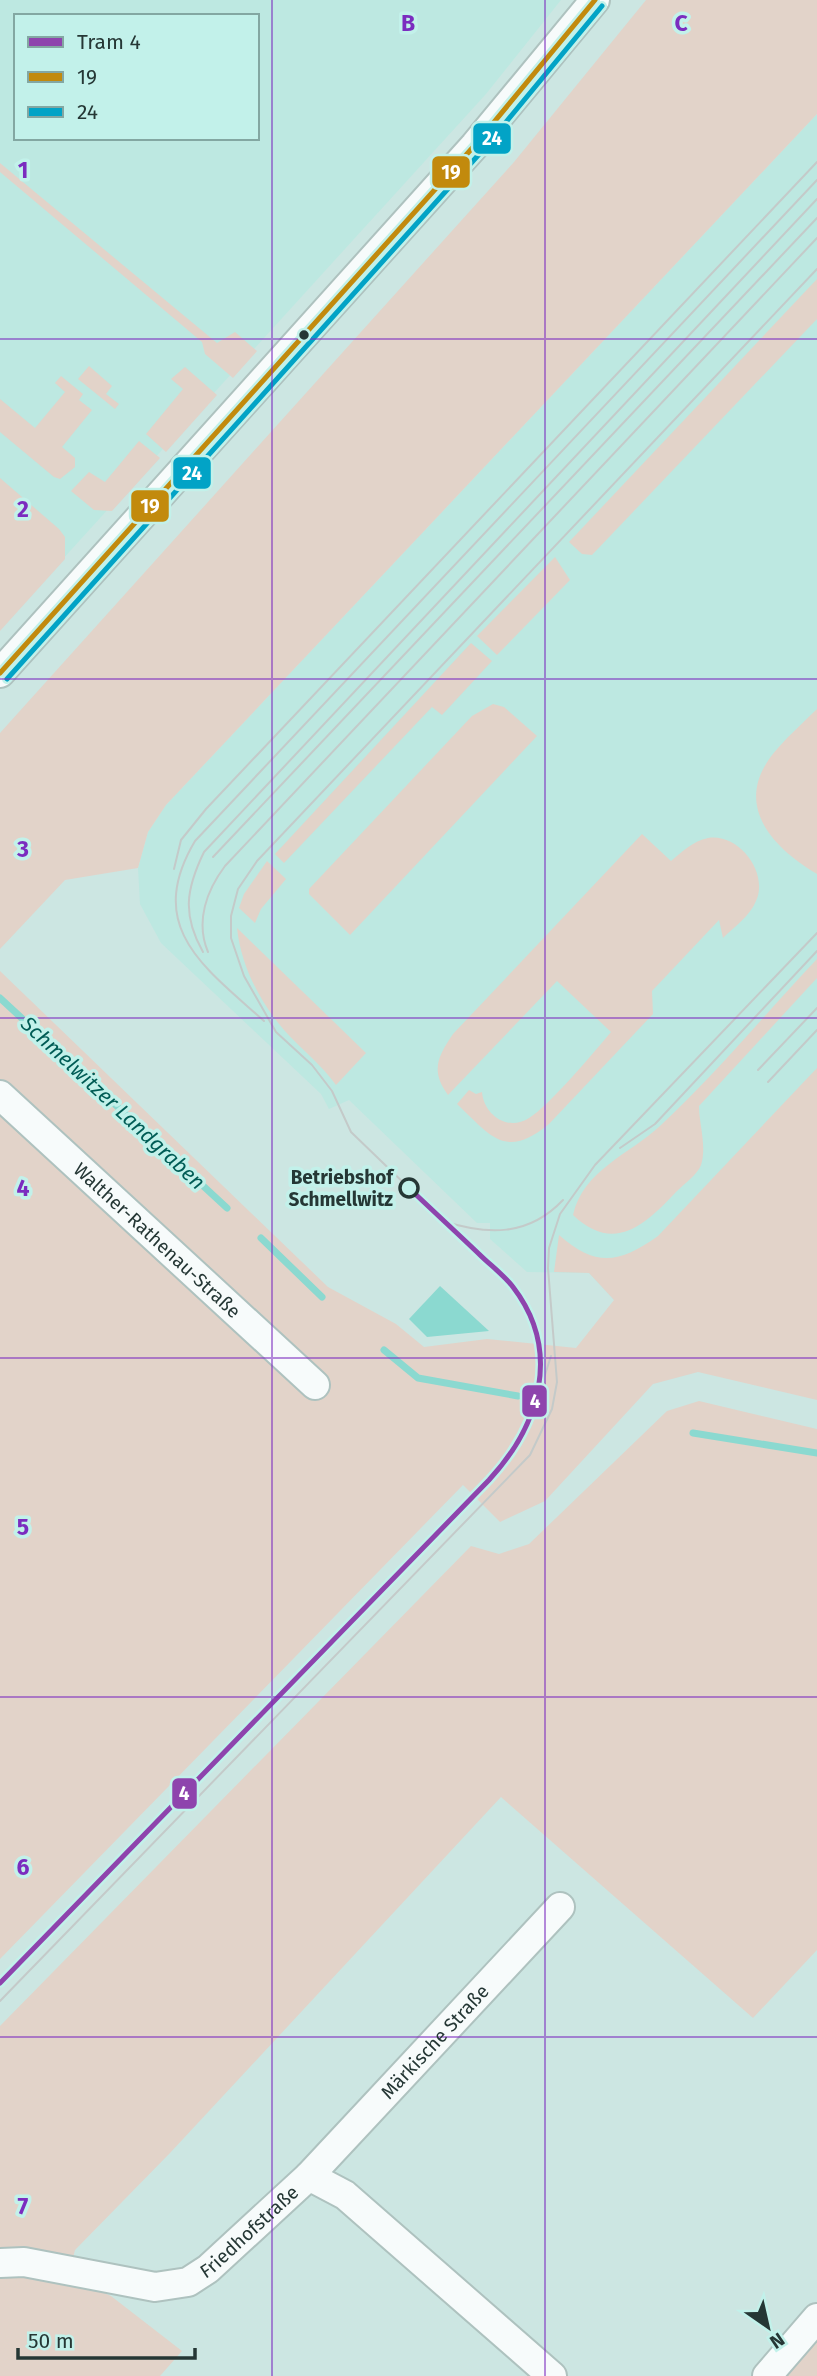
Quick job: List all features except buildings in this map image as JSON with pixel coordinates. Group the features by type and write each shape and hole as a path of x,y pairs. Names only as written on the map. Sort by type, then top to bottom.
{"street":[{"path":"0,673 475,145 596,0"},
{"name":"Walther-Rathenau-Straße","path":"0,1095 315,1385"},
{"name":"Märkische Straße","path":"309,2176 560,1907"},
{"name":"Friedhofstraße","path":"0,2263 24,2262 155,2287 188,2282 208,2269 309,2176 345,2195 552,2376"},
{"path":"767,2376 817,2318"}],"shaded area":[{"path":"0,0 561,0 486,94 0,628"},
{"path":"646,0 817,0 817,114 166,805 148,832 138,868 65,880 0,949 0,733 514,162"},
{"path":"817,114 817,1099 614,1300 589,1273 527,1272 490,1239 490,1223 477,1223 349,1100 329,1109 321,1094 161,943 140,904 138,868 148,832 166,805"},
{"path":"0,163 217,343 235,332 257,351 233,378 205,354 202,342 0,172"},
{"path":"817,279 817,319 592,555 582,554 569,542"},
{"path":"89,366 112,386 106,394 119,404 115,409 78,379"},
{"path":"185,367 217,395 166,452 146,434 183,389 171,379"},
{"path":"61,376 83,394 79,400 92,410 62,447 75,458 75,467 60,479 54,477 0,432 0,399 35,428 65,392 55,383"},
{"path":"139,441 160,458 112,511 94,510 71,491 89,472 105,482"},
{"path":"0,478 59,529 65,537 65,559 0,631"},
{"path":"555,557 570,580 497,655 477,636"},
{"path":"471,643 492,661 442,715 432,707 284,863 275,854"},
{"path":"493,704 504,707 537,736 350,935 309,894 309,889 472,716"},
{"path":"817,709 817,874 783,849 770,835 761,819 757,803 757,785 764,767 778,748"},
{"path":"642,834 671,861 703,839 719,838 730,842 740,848 755,867 759,890 756,901 746,916 723,938 719,920 652,991 653,1014 549,1124 521,1141 499,1140 457,1104 469,1090 476,1094 482,1092 487,1108 498,1119 521,1122 538,1112 572,1078 611,1032 557,981 448,1095 438,1071 443,1049 453,1034"},
{"path":"267,861 286,879 261,909 255,923 239,908 244,894"},
{"path":"237,928 366,1053 336,1085 284,1030 267,1007 247,969"},
{"path":"817,959 817,978 699,1106 703,1158 694,1176 653,1215 628,1231 615,1234 602,1232 588,1227 573,1215 578,1199 597,1174 648,1136 681,1106"},
{"path":"0,971 328,1287 396,1324 424,1347 487,1339 576,1348 614,1300 589,1273 554,1272 559,1235 585,1253 608,1258 632,1252 658,1236 817,1068 817,1400 698,1372 653,1384 545,1501 500,1522 463,1485 0,1959"},
{"path":"699,1401 817,1429 817,1950 753,2018 501,1797 170,2153 75,2250 68,2277 111,2296 182,2351 160,2376 0,2376 0,2026 471,1546 499,1554 529,1544 667,1411"},
{"path":"817,2337 817,2376 784,2376"}],"water":[{"path":"440,1286 489,1331 427,1337 409,1319"}],"waterway":[{"name":"Schmelwitzer Landgraben","path":"0,998 227,1208"},
{"path":"261,1238 322,1297"},
{"path":"384,1350 418,1378 518,1396"},
{"path":"693,1433 817,1453"}],"tram line":[{"path":"174,869 181,840 206,809 817,162"},
{"path":"264,1021 202,963 188,943 179,922 176,898 181,871 195,841 817,180"},
{"path":"203,952 192,926 189,902 193,878 204,852 817,199"},
{"path":"213,857 817,218"},
{"path":"208,952 203,929 205,906 213,885 225,866 817,238"},
{"path":"409,1188 351,1132 332,1091 312,1065 276,1032 244,976 231,938 231,916 238,889 257,861 817,269"},
{"path":"0,2001 530,1455 552,1409 557,1382 548,1268 549,1248 560,1214 595,1165 817,933"},
{"path":"620,1148 655,1124 817,951"},
{"path":"758,1070 817,1008"},
{"path":"768,1082 817,1030"},
{"name":"4","path":"0,1983 489,1480 507,1459 521,1436 532,1412 540,1362 537,1336 528,1311 505,1278 409,1188"},
{"path":"443,1221 475,1229 506,1230 536,1221 563,1200"},
{"path":"535,1406 551,1356"}],"transit line":[{"name":"19","path":"0,673 475,145 595,0"},
{"name":"24","path":"7,679 482,151 602,6"}],"place":[{"name":"Betriebshof Schmellwitz","path":"409,1188"}]}
